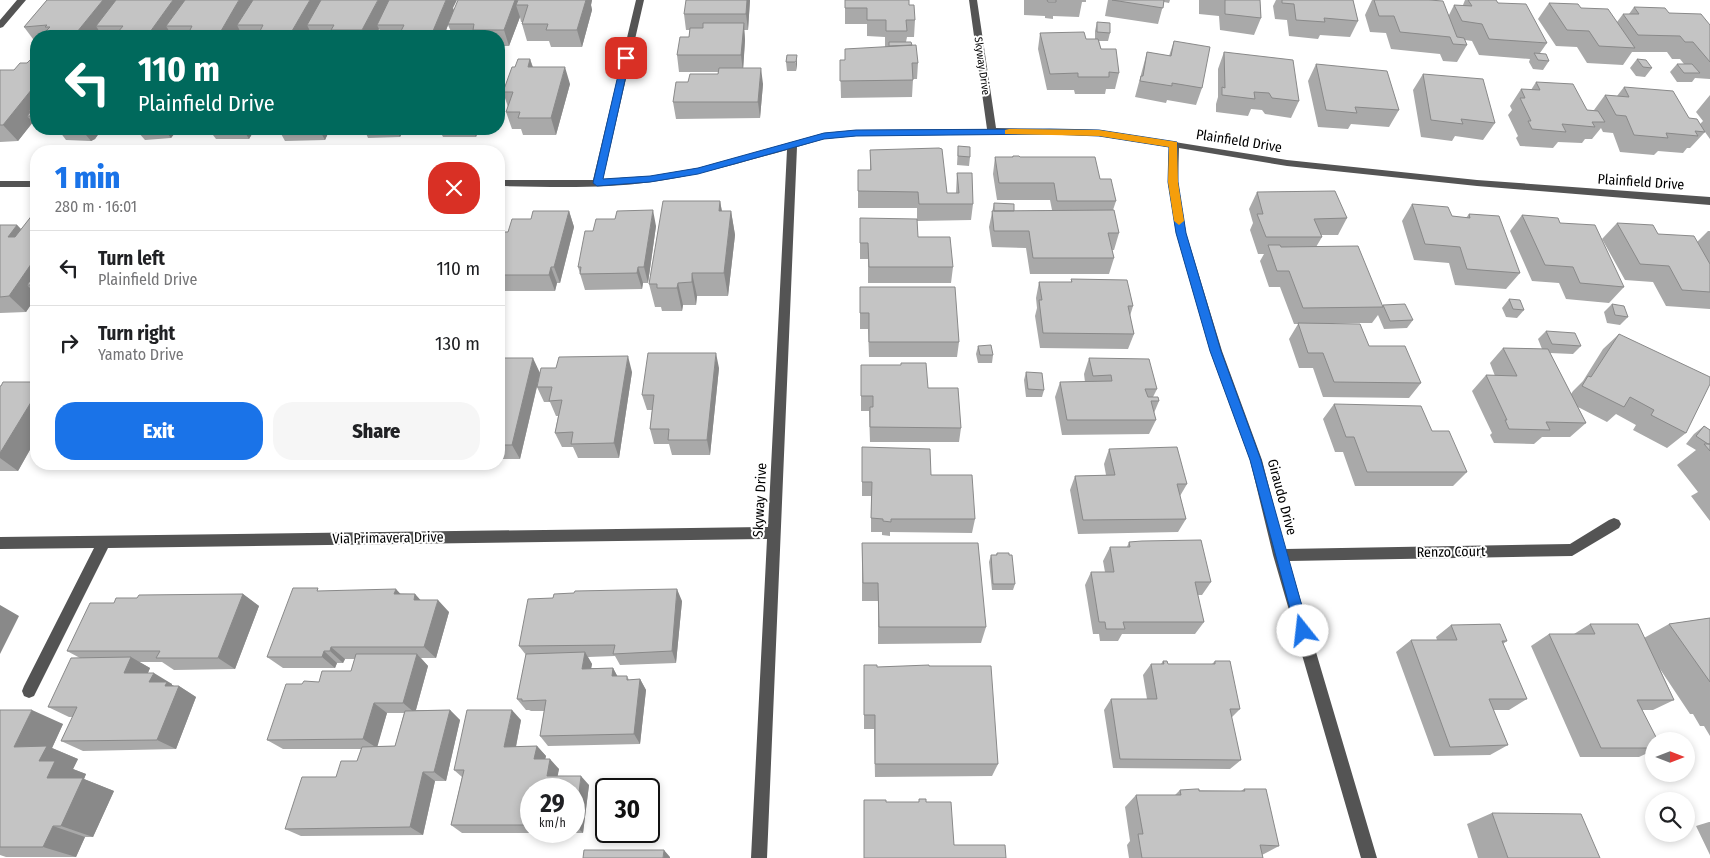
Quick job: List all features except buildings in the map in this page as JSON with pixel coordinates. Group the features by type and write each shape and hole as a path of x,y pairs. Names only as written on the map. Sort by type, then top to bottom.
{"street":[{"path":"0,25 22,0"},
{"path":"597,183 640,0"},
{"name":"Skyway Drive","path":"973,0 992,132"},
{"name":"Plainfield Drive","path":"505,183 597,183 650,179 698,171 824,136 856,133 1099,133 1287,163 1448,180 1710,201"},
{"name":"Skyway Drive","path":"759,858 792,144"},
{"name":"Giraudo Drive","path":"1174,144 1173,182 1181,233 1216,351 1256,460 1280,555 1369,858"},
{"path":"0,184 30,184"},
{"name":"Renzo Court","path":"1280,555 1572,550 1614,524"},
{"name":"Via Primavera Drive","path":"0,543 775,533"},
{"path":"29,691 104,542"}],"slow traffic":[{"path":"1009,132 1099,133 1174,144 1173,182 1179,221"}],"route":[{"path":"626,58 597,183 650,179 698,171 824,136 856,133 1050,131 1099,133 1174,144 1173,182 1181,233 1216,351 1256,460 1280,555 1303,631"}]}
